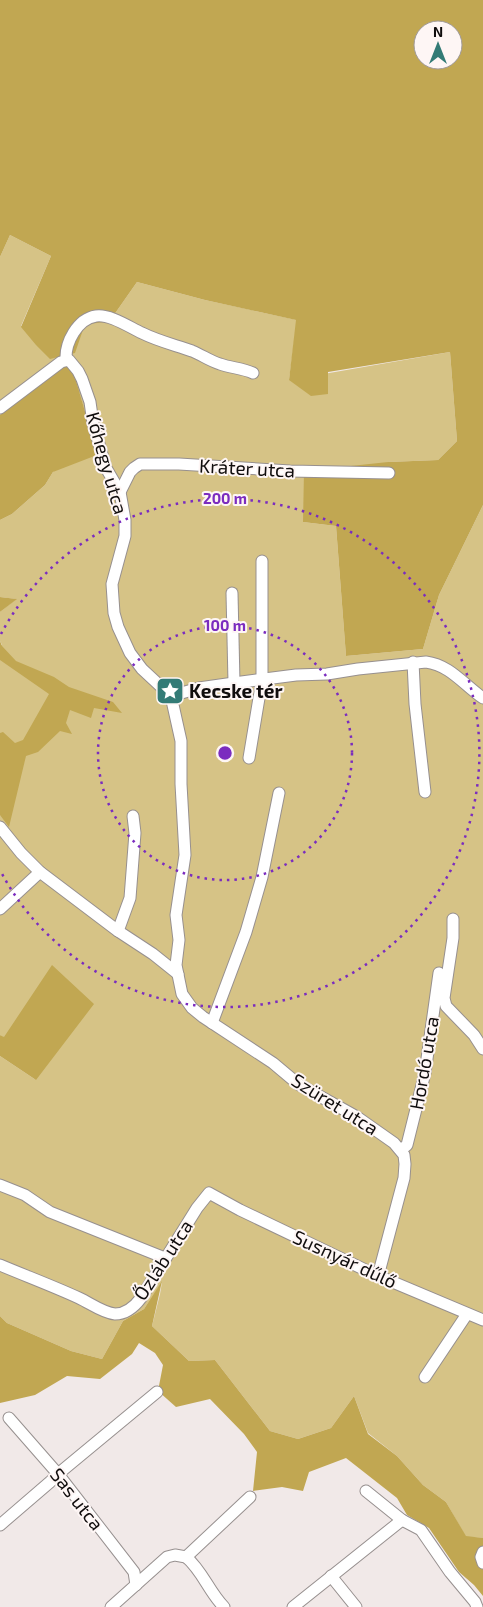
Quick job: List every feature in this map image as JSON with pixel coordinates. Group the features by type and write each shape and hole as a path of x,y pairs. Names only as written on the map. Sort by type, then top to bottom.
{"street":[{"path":"0,408 52,367 66,360 66,348 79,326 90,318 101,316 148,336 190,350 215,362 253,373"},
{"name":"Kőhegy utca","path":"66,360 72,364 82,379 90,402 93,423 106,468 120,492 125,520 124,536 112,584 114,612 118,627 130,653 142,669 171,696"},
{"name":"Kráter utca","path":"120,492 130,472 140,464 179,464 290,471 389,473"},
{"path":"249,758 262,680 262,561"},
{"path":"232,593 234,683"},
{"path":"171,696 199,688 234,683 296,675 327,674 414,662 435,663 446,668 483,698"},
{"path":"414,662 415,704 426,792"},
{"name":"Szüret utca","path":"171,696 181,741 181,804 184,841 182,874 176,915 179,940 177,969 182,994 186,1002 212,1023 273,1063 298,1084 357,1117 386,1136 401,1150"},
{"path":"212,1023 246,932 262,877 279,793"},
{"path":"118,932 130,898 135,832 133,816"},
{"path":"0,827 21,853 40,872 118,932 177,969"},
{"path":"0,908 40,872"},
{"path":"453,919 453,938 441,989 446,1006 474,1035 483,1049"},
{"name":"Hordó utca","path":"401,1150 407,1145 425,1074 441,989 440,973"},
{"path":"378,1276 404,1178 405,1164 404,1155 401,1150"},
{"path":"0,1185 25,1195 50,1212 165,1258"},
{"name":"Susnyár dűlő","path":"210,1193 240,1210 378,1276 483,1320"},
{"name":"Őzláb utca","path":"0,1265 109,1312 116,1314 123,1312 137,1303 145,1293 197,1208 210,1193"},
{"path":"425,1377 467,1314"},
{"path":"0,1525 157,1392"},
{"name":"Sas utca","path":"9,1418 58,1474 134,1572 136,1585"},
{"path":"366,1491 402,1520 421,1530 474,1605"},
{"path":"186,1557 250,1497"},
{"path":"293,1607 402,1520"},
{"path":"483,1552 481,1557 483,1563"},
{"path":"111,1607 167,1557 175,1555 186,1557 192,1562 216,1599 224,1607"},
{"path":"331,1576 356,1607"}],"shaded area":[{"path":"0,0 483,0 483,505 439,595 423,649 346,656 336,526 303,522 304,471 388,462 438,460 457,441 450,352 328,372 328,394 311,396 289,380 296,320 205,300 137,282 109,322 85,324 75,353 50,359 21,327 51,256 10,235 0,257"},
{"path":"10,235 51,256 21,326 109,322 137,282 205,300 297,320 289,380 450,352 457,441 438,460 388,462 303,522 336,526 346,656 423,649 439,595 483,505 483,1538 466,1537 446,1502 423,1485 397,1456 368,1433 354,1396 331,1428 298,1439 270,1431 215,1360 189,1361 152,1326 162,1282 144,1309 123,1321 102,1359 71,1351 7,1323 0,1316 0,1056 36,1080 0,1035 0,646 2,645 0,641 0,612 16,599 0,597 0,520 12,514 45,485 53,472 91,432 73,373 54,367 0,415 0,257"},
{"path":"62,365 72,367 97,455 53,472 45,485 12,514 0,520 0,415 54,367"},
{"path":"0,597 17,599 0,612"},
{"path":"0,641 2,646 16,661 54,677 69,687 113,702 122,713 94,708 91,718 70,710 66,723 72,734 60,731 38,752 26,756 9,827 0,815 0,733 3,732 15,743 23,740 49,694 0,660"},
{"path":"52,965 94,1004 36,1080 0,1056 0,1035 4,1037"},
{"path":"162,1281 152,1326 189,1361 215,1360 270,1431 298,1439 331,1428 354,1396 368,1434 397,1456 423,1485 446,1502 466,1536 483,1538 483,1596 459,1572 429,1528 407,1515 397,1498 346,1458 309,1472 303,1491 282,1487 253,1491 257,1452 244,1434 210,1399 176,1407 158,1391 163,1365 155,1353 139,1343 132,1354 100,1379 67,1376 35,1395 0,1403 0,1316 7,1323 71,1351 102,1359 123,1321 144,1309"}],"place":[{"name":"Kecske tér","path":"170,691"}]}
